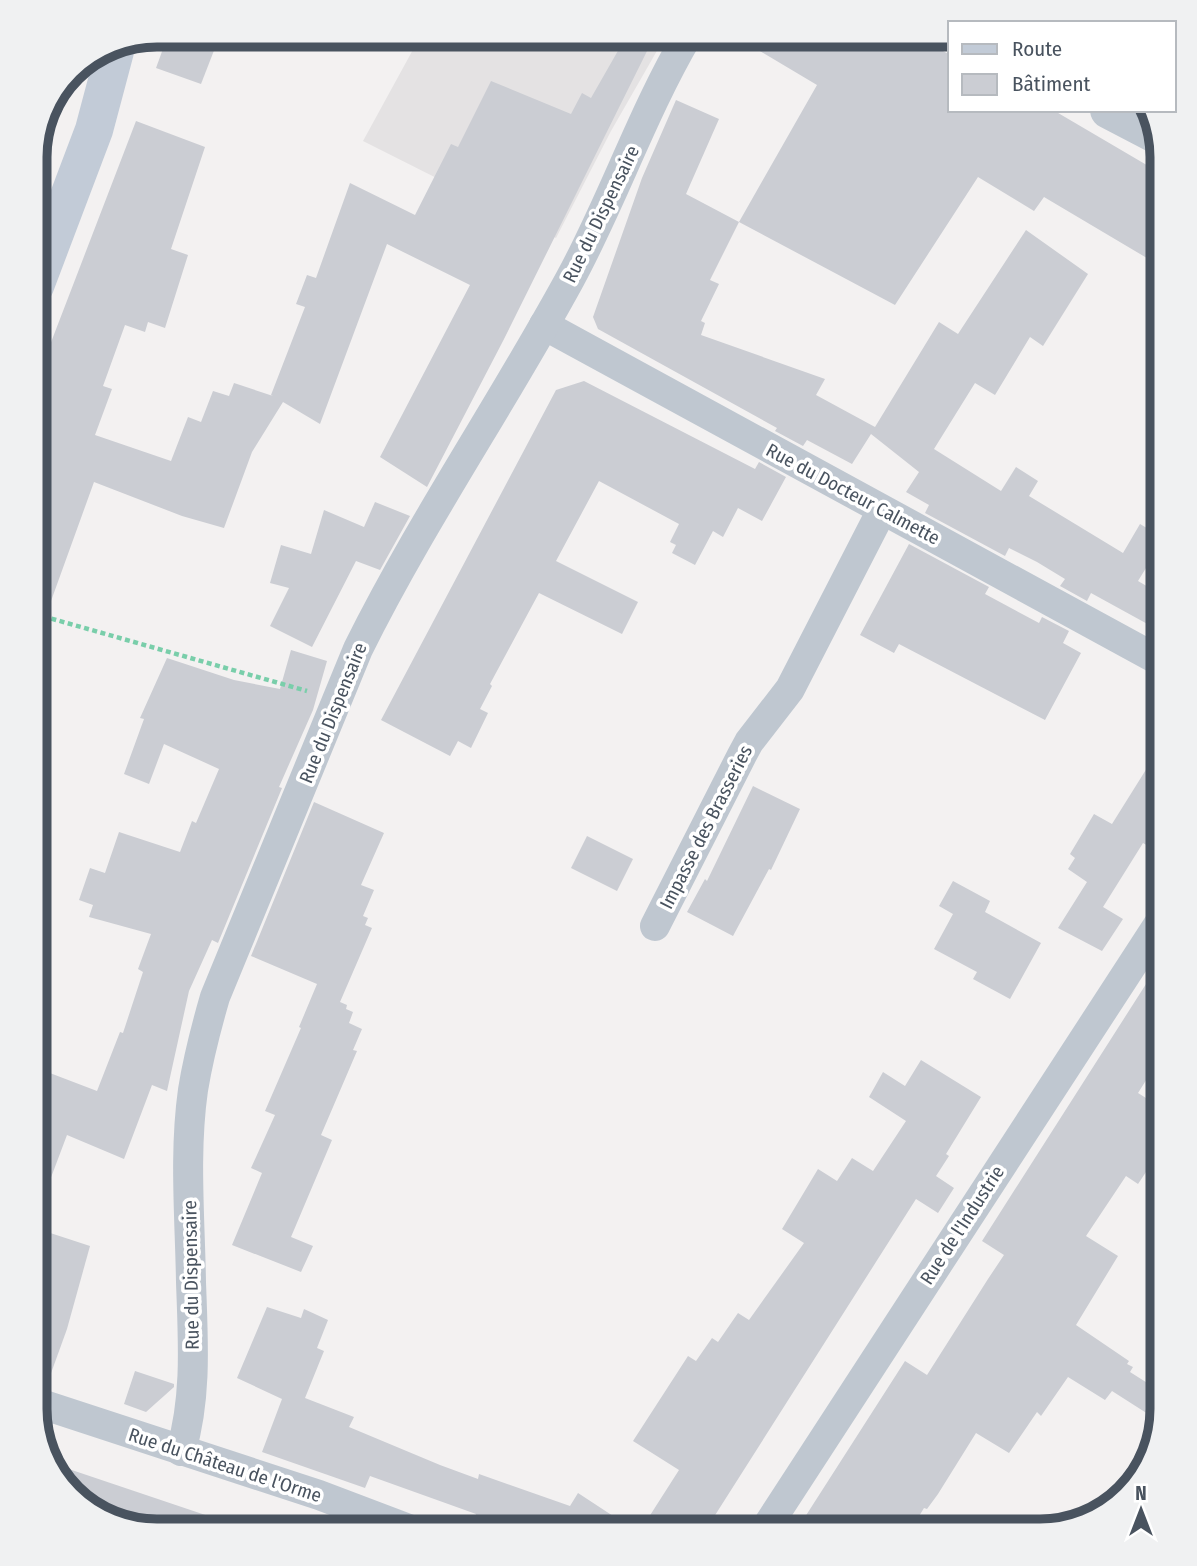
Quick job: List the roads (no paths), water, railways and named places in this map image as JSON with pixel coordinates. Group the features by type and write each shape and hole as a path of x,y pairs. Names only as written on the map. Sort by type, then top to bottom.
{"main road":[{"path":"47,254 94,130 134,50"},
{"path":"94,130 113,57"}],"street":[{"name":"Rue du Dispensaire","path":"181,1451 192,1396 189,1167 193,1091 202,1045 223,978 358,649 380,605 544,326 592,236 681,47"},
{"path":"1113,112 1146,129"},
{"name":"Rue du Docteur Calmette","path":"544,326 1150,655"},
{"name":"Impasse des Brasseries","path":"655,926 749,742 790,689 882,510"},
{"name":"Rue de l'Industrie","path":"772,1519 1150,937"},
{"name":"Rue du Château de l'Orme","path":"47,1406 319,1495 382,1519"}]}
